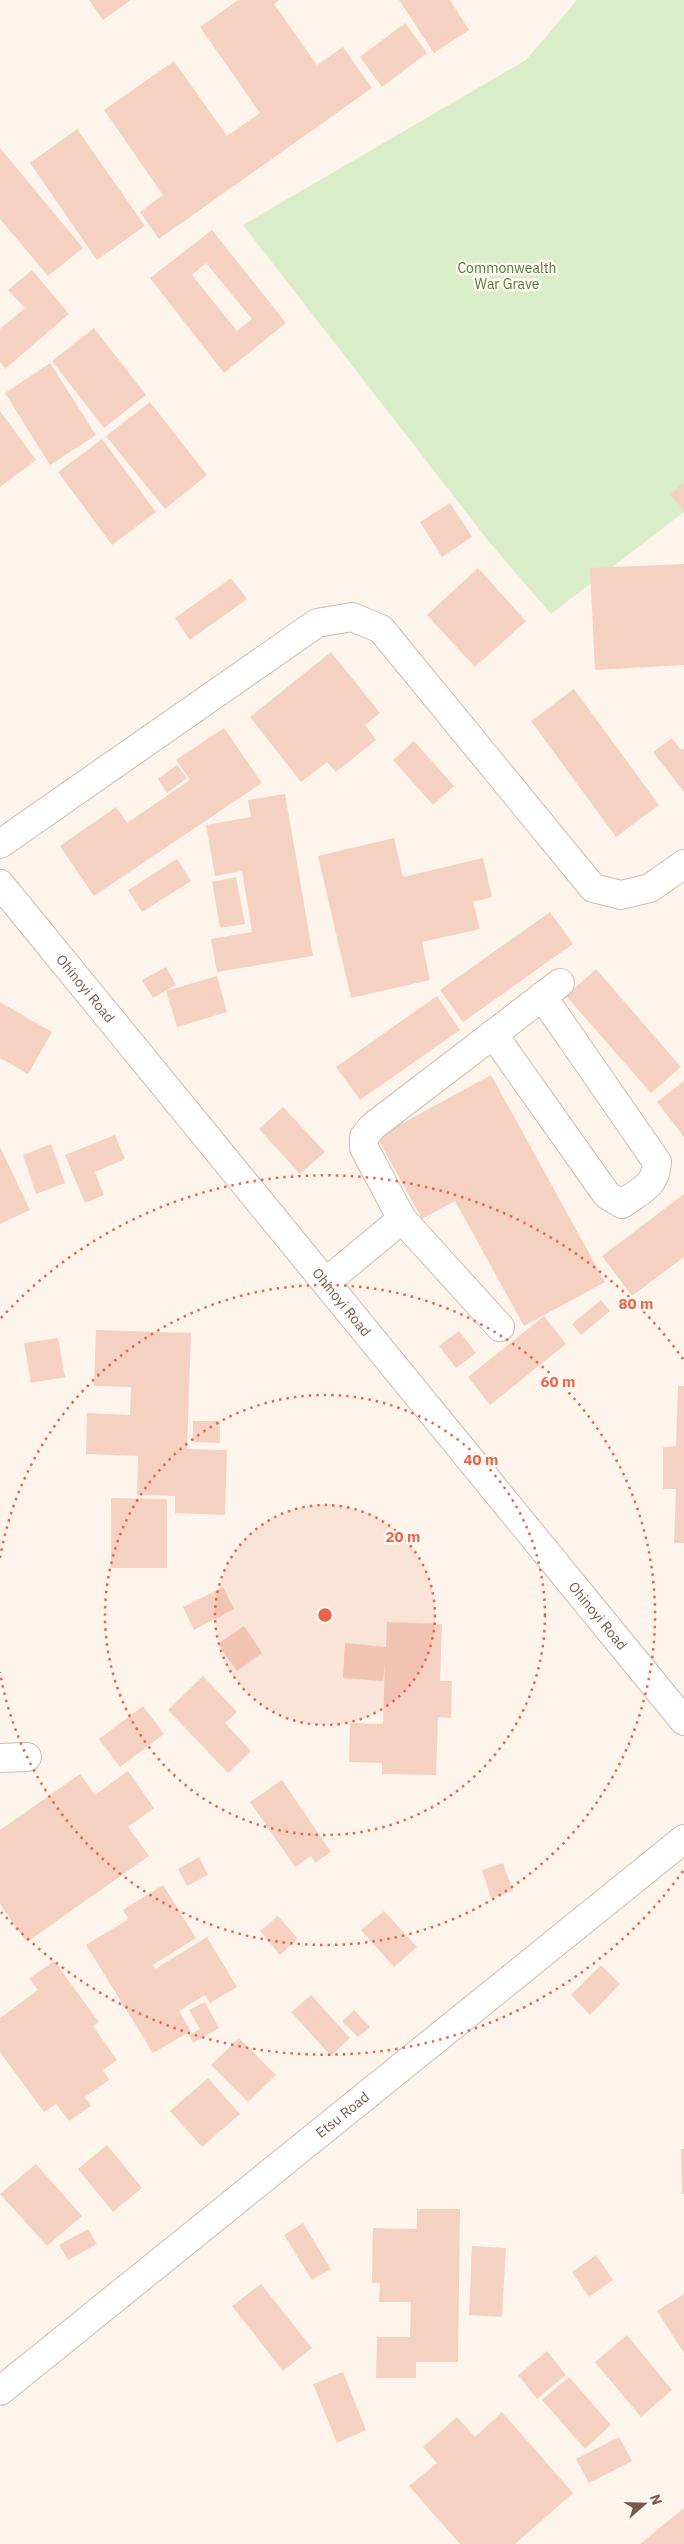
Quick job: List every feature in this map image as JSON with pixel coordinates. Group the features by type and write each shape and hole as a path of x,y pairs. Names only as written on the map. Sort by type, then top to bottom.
{"street":[{"path":"0,844 317,623 352,617 382,629 593,888 621,895 650,888 684,864"},
{"name":"Ohinoyi Road","path":"0,884 684,1721"},
{"path":"493,1034 607,1195 622,1204 647,1187 656,1175 657,1162 551,990 493,1034 372,1127 364,1137 364,1148 402,1219 500,1328"},
{"path":"326,1282 402,1219"},
{"path":"0,1758 27,1757"},
{"name":"Etsu Road","path":"0,2391 684,1839"}],"green space":[{"name":"Commonwealth War Grave","path":"577,0 684,0 684,512 551,614 490,543 243,225 526,60"}],"building":[{"path":"89,0 131,0 103,20"},
{"path":"238,0 279,0 274,4 317,65 343,47 372,88 159,239 140,212 163,195 104,110 174,61 227,136 260,113 200,27"},
{"path":"399,0 450,0 469,30 434,53"},
{"path":"405,23 427,53 382,87 360,57"},
{"path":"77,129 145,226 97,260 30,163"},
{"path":"0,148 83,248 48,276 0,219"},
{"path":"212,230 286,323 224,373 150,278","holes":["206,263 252,319 237,331 192,275"]},
{"path":"32,270 69,314 5,369 0,362 0,329 25,308 8,290"},
{"path":"94,328 146,395 104,428 52,361"},
{"path":"50,363 96,435 50,465 5,393"},
{"path":"150,402 207,475 165,509 106,436"},
{"path":"0,411 36,460 0,487"},
{"path":"102,439 156,512 112,545 58,472"},
{"path":"684,483 684,511 670,494"},
{"path":"450,503 472,537 442,557 420,522"},
{"path":"684,564 684,665 595,670 590,568"},
{"path":"478,568 526,621 475,667 427,615"},
{"path":"231,578 247,599 190,640 175,618"},
{"path":"331,652 380,713 365,725 376,740 336,772 327,762 301,782 250,717"},
{"path":"574,689 659,805 616,837 531,721"},
{"path":"224,728 262,783 94,896 60,846 116,807 127,823 190,780 176,760"},
{"path":"672,738 681,750 684,748 684,792 653,752"},
{"path":"414,741 454,786 433,805 393,760"},
{"path":"177,765 187,778 167,793 158,779"},
{"path":"285,794 313,956 217,972 211,939 252,932 242,871 215,876 206,825 251,817 248,800"},
{"path":"394,838 403,877 483,858 492,897 473,902 480,929 422,942 430,980 351,998 318,856"},
{"path":"177,859 191,881 142,912 128,890"},
{"path":"236,877 245,924 220,928 212,882"},
{"path":"550,912 573,944 463,1022 440,990"},
{"path":"166,967 176,985 153,998 142,980"},
{"path":"596,969 681,1067 651,1093 566,996"},
{"path":"217,976 227,1012 177,1027 166,991"},
{"path":"437,996 460,1030 360,1100 336,1067"},
{"path":"0,1002 52,1032 28,1074 0,1058"},
{"path":"491,1075 605,1282 524,1326 455,1201 422,1219 377,1137"},
{"path":"684,1081 684,1137 657,1102"},
{"path":"283,1107 325,1152 300,1174 259,1129"},
{"path":"115,1135 125,1159 95,1172 104,1195 85,1203 65,1155"},
{"path":"51,1144 65,1183 36,1194 23,1155"},
{"path":"0,1147 30,1210 0,1224"},
{"path":"684,1194 684,1257 632,1296 602,1256"},
{"path":"601,1300 610,1311 581,1335 572,1324"},
{"path":"544,1316 566,1344 490,1405 468,1377"},
{"path":"96,1330 191,1333 187,1449 227,1450 225,1515 175,1513 175,1496 137,1495 138,1456 86,1454 87,1413 130,1415 131,1387 94,1386"},
{"path":"459,1331 476,1353 456,1368 439,1346"},
{"path":"58,1338 65,1377 31,1383 24,1343"},
{"path":"678,1386 684,1386 684,1543 674,1543 676,1489 663,1489 663,1447 676,1446"},
{"path":"193,1421 220,1421 220,1443 193,1442"},
{"path":"111,1498 167,1499 167,1568 111,1568"},
{"path":"223,1587 234,1609 194,1630 183,1607"},
{"path":"387,1622 442,1624 440,1681 452,1681 451,1718 438,1717 436,1775 382,1774 382,1763 349,1762 350,1723 383,1724 385,1662 383,1681 343,1678 345,1643 386,1647"},
{"path":"244,1626 262,1653 237,1671 218,1644"},
{"path":"203,1676 237,1712 225,1723 251,1751 228,1773 168,1710"},
{"path":"143,1706 164,1734 120,1767 99,1739"},
{"path":"128,1771 154,1808 128,1827 149,1856 27,1942 0,1904 0,1830 80,1774 95,1795"},
{"path":"282,1780 331,1852 315,1863 311,1856 295,1867 250,1802"},
{"path":"199,1857 208,1875 187,1886 178,1869"},
{"path":"503,1863 513,1891 491,1898 482,1870"},
{"path":"163,1885 196,1938 153,1965 155,1969 207,1937 237,1987 210,2003 205,1995 179,2011 191,2031 153,2053 86,1945 127,1920 128,1918 123,1910"},
{"path":"384,1911 417,1947 394,1967 361,1930"},
{"path":"278,1916 298,1939 280,1955 260,1931"},
{"path":"54,1961 99,2022 93,2026 117,2060 103,2070 109,2080 85,2097 91,2106 69,2121 56,2104 44,2112 0,2052 0,2018 38,1990 29,1979"},
{"path":"601,1965 620,1984 590,2015 571,1995"},
{"path":"311,1995 350,2038 331,2056 291,2012"},
{"path":"205,2002 219,2028 193,2043 189,2035 200,2029 189,2010"},
{"path":"354,2010 370,2027 358,2037 342,2021"},
{"path":"239,2038 276,2075 248,2102 211,2065"},
{"path":"208,2078 240,2114 202,2147 170,2111"},
{"path":"107,2145 142,2188 113,2212 78,2169"},
{"path":"681,2149 684,2149 684,2194 682,2194"},
{"path":"36,2164 82,2216 47,2246 0,2194"},
{"path":"417,2209 460,2209 458,2362 416,2362 416,2378 376,2378 377,2337 410,2337 411,2302 379,2302 380,2283 372,2283 373,2228 417,2229"},
{"path":"303,2223 331,2269 312,2280 284,2235"},
{"path":"88,2229 97,2244 68,2260 59,2245"},
{"path":"472,2246 506,2248 502,2317 469,2315"},
{"path":"596,2255 613,2280 589,2297 572,2272"},
{"path":"261,2284 312,2348 283,2371 232,2306"},
{"path":"684,2294 684,2353 657,2311"},
{"path":"627,2335 672,2390 641,2417 595,2362"},
{"path":"547,2351 566,2375 537,2399 518,2375"},
{"path":"343,2372 366,2430 337,2443 313,2384"},
{"path":"569,2377 611,2425 585,2449 542,2400"},
{"path":"502,2412 573,2493 515,2544 460,2544 409,2486 437,2463 423,2447 457,2417 475,2437"},
{"path":"619,2437 632,2461 589,2483 576,2459"},
{"path":"684,2508 684,2544 640,2544"}]}
